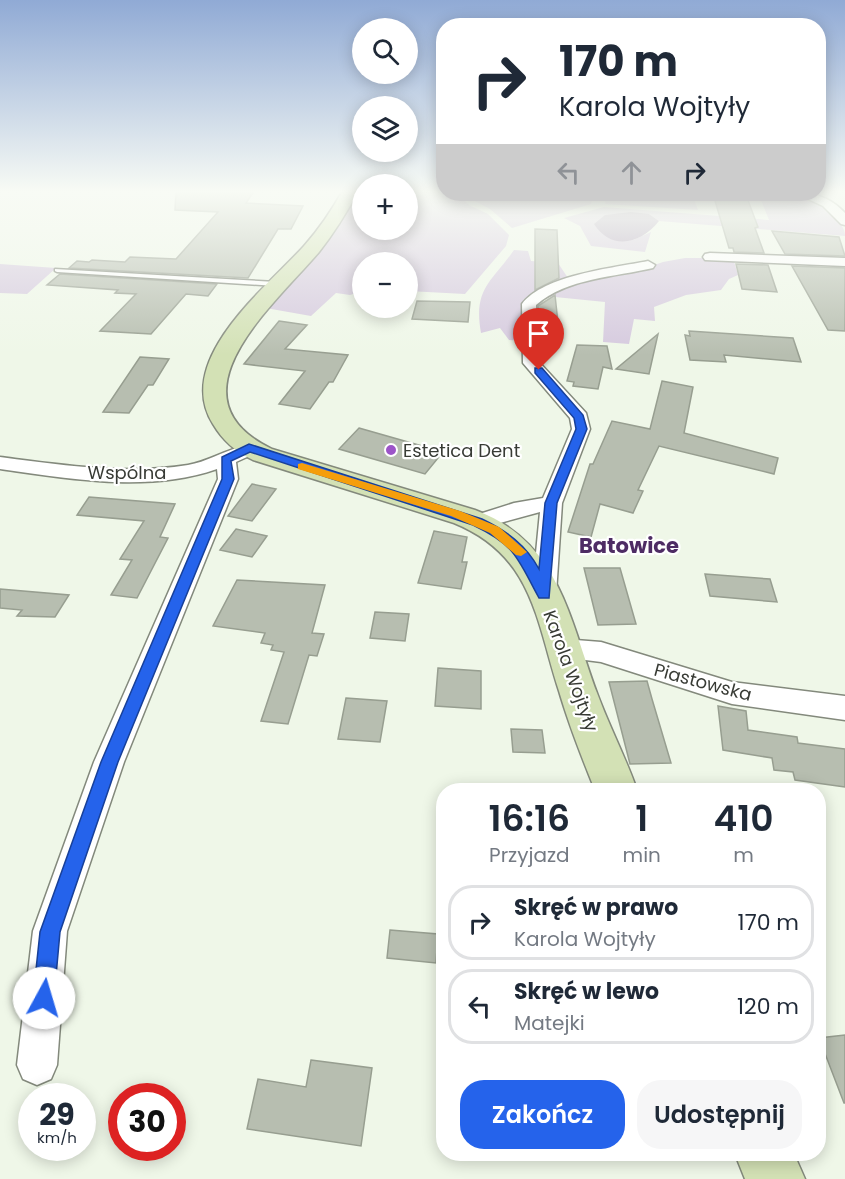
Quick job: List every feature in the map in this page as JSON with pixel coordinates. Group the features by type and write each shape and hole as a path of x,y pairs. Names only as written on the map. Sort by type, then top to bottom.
{"street":[{"name":"Karola Wojtyły","path":"314,245 276,284 231,338 224,351 215,383 214,396 237,453 288,462 405,497 478,522 495,530 518,547 532,568 544,594 613,783"},
{"path":"710,257 845,262"},
{"path":"544,594 551,503 581,429 579,417 531,363 529,303 542,294 608,272 648,265"},
{"path":"37,1065 50,932 109,762 237,453"},
{"name":"Wspólna","path":"0,463 68,472 127,474 186,472 237,453"},
{"path":"478,522 522,508 551,503"},
{"name":"Piastowska","path":"563,649 601,652 732,693 845,708"},
{"path":"767,1161 775,1179"}],"lane":[{"path":"57,270 276,284"}],"shaded area":[{"path":"315,245 506,245 465,294 418,292 418,252 352,252 352,294 336,293 311,316 260,307"},
{"path":"590,245 647,245 645,252"},
{"path":"514,250 528,251 531,261 558,263 568,278 568,281 533,293 523,300 525,341 509,340 500,328 481,333 479,318 482,295 486,287"},
{"path":"685,258 733,258 738,275 729,279 721,290 686,295 654,307 655,321 634,319 629,344 603,342 605,302 545,296 610,273 643,269"},
{"path":"0,264 56,268 27,294 0,293"}],"building":[{"path":"188,245 268,245 248,278 69,268 77,261 125,262 130,257 176,259"},
{"path":"535,245 558,245 559,278 535,290"},
{"path":"728,245 761,245 764,253 734,252 733,248 729,248"},
{"path":"780,245 842,245 845,256 785,254"},
{"path":"736,264 768,265 777,292 742,289"},
{"path":"792,266 845,268 845,331 828,330"},
{"path":"60,274 217,284 208,296 186,294 151,334 100,331 136,294 115,293 118,290 47,285"},
{"path":"555,295 559,332 540,331 538,306"},
{"path":"418,301 470,302 468,322 412,319 418,318"},
{"path":"279,321 307,325 285,349 348,355 333,382 329,382 310,409 279,404 305,371 244,364"},
{"path":"689,331 793,338 801,362 724,355 726,362 690,360 685,335 690,336"},
{"path":"658,334 649,374 616,369"},
{"path":"577,345 607,346 612,369 603,367 598,389 573,386 574,382 567,381"},
{"path":"140,357 169,359 153,385 148,385 129,413 103,412"},
{"path":"662,381 693,387 684,433 778,458 774,474 659,446 638,490 643,491 633,513 600,504 591,537 568,532 590,464 593,464 612,421 650,429"},
{"name":"Estetica Dent","path":"359,428 443,452 425,474 339,449"},
{"path":"252,484 276,489 252,521 228,516"},
{"path":"89,497 175,504 160,537 168,538 137,598 111,595 132,560 120,559 144,521 77,515"},
{"path":"236,529 267,536 252,557 220,550"},
{"path":"434,531 467,537 462,562 467,562 461,589 418,583"},
{"path":"584,568 620,568 636,624 598,625"},
{"path":"705,574 770,579 777,602 710,596"},
{"path":"237,580 325,585 312,633 324,634 317,656 309,655 288,724 261,721 284,652 271,650 273,645 261,643 265,633 213,626"},
{"path":"0,589 69,595 55,617 17,616 22,610 0,608"},
{"path":"375,612 409,614 405,641 370,638"},
{"path":"438,668 481,671 481,709 435,706"},
{"path":"647,681 671,763 630,764 609,682"},
{"path":"346,698 387,701 380,742 338,739"},
{"path":"718,706 746,711 748,730 797,737 798,743 845,749 845,787 795,780 793,772 774,770 772,758 723,750"},
{"path":"511,729 542,730 545,753 513,752"},
{"path":"390,930 436,934 436,963 387,958"},
{"path":"845,1035 845,1103 826,1056 826,1037"},
{"path":"311,1060 372,1068 361,1146 247,1129 258,1079 306,1087"}],"slow traffic":[{"path":"302,467 455,513 495,530 518,547 521,552"}],"place":[{"name":"Estetica Dent","path":"391,450"}],"district":[{"name":"Batowice","path":"629,545"}],"route":[{"path":"44,998 50,932 109,762 228,479 226,459 249,447 266,455 405,497 478,522 495,530 518,547 532,568 544,594 551,503 581,429 579,417 539,370"}]}
